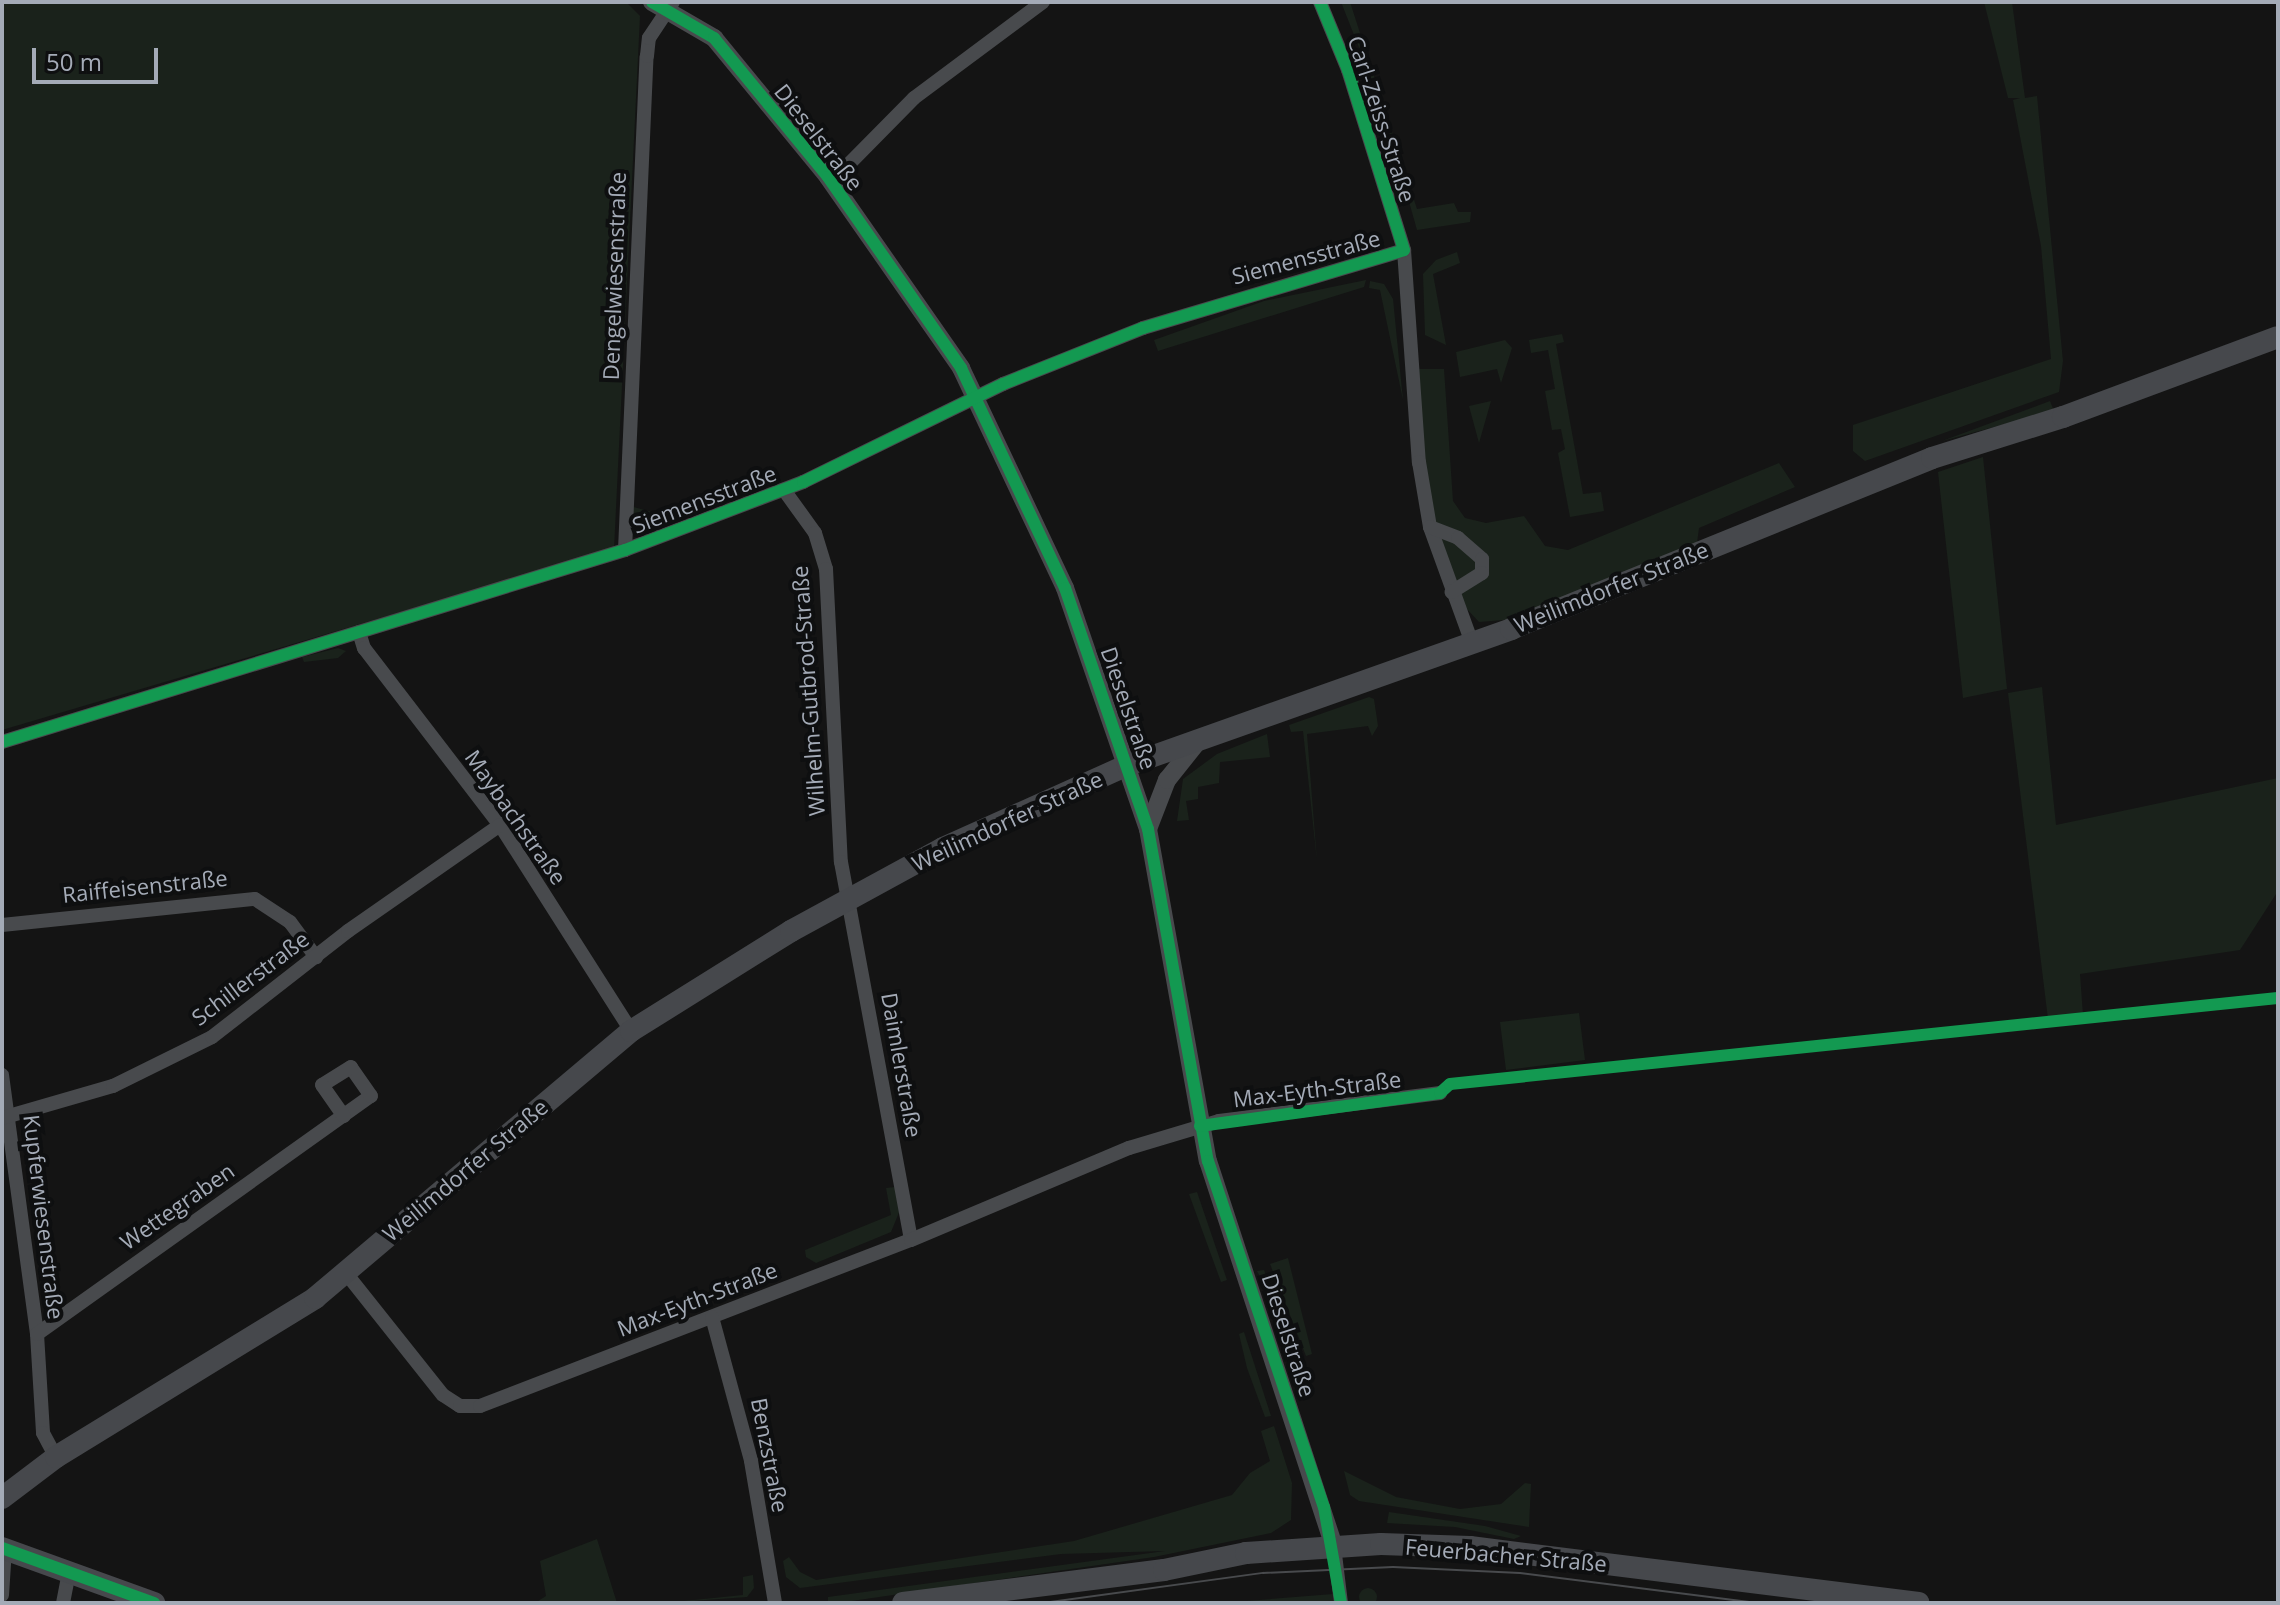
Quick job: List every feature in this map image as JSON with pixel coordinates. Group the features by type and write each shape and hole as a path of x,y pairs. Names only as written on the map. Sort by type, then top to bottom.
{"main road":[{"name":"Weilimdorfer Straße","path":"2,1498 56,1457 315,1298 631,1031 850,898 986,828 1128,765 1472,643 1932,458 2063,417 2278,337"},
{"name":"Feuerbacher Straße","path":"903,1603 1164,1570 1246,1553 1334,1546 1470,1547 1919,1603"},
{"path":"4,1548 154,1603"}],"street":[{"path":"828,177 847,166 914,98 1043,2"},
{"name":"Carl-Zeiss-Straße","path":"1320,2 1348,70 1404,250"},
{"name":"Dieselstraße","path":"664,4 714,38 828,177 976,398 1065,588 1148,829 1200,1126 1334,1546"},
{"name":"Dengelwiesenstraße","path":"625,550 647,56 649,38 664,4"},
{"name":"Siemensstraße","path":"2,742 625,550 784,490 976,398 1203,306 1404,250 1419,462 1430,527 1472,643"},
{"name":"Wilhelm-Gutbrod-Straße","path":"784,490 815,533 826,569 841,862 850,898"},
{"path":"1430,527 1458,538 1482,559 1482,573 1451,592"},
{"name":"Maybachstraße","path":"359,632 364,648 500,825 631,1031"},
{"path":"1148,829 1162,789 1199,740"},
{"name":"Schillerstraße","path":"5,1118 113,1086 171,1061 212,1037 316,957 500,825"},
{"name":"Daimlerstraße","path":"850,898 911,1240"},
{"name":"Raiffeisenstraße","path":"2,925 255,899 290,922 316,957"},
{"name":"Kupferwiesenstraße","path":"2,1075 5,1118 37,1334 43,1433 56,1457"},
{"name":"Max-Eyth-Straße","path":"345,1272 443,1395 460,1406 480,1406 911,1240 1129,1148 1200,1126 1440,1093"},
{"name":"Wettegraben","path":"37,1334 344,1116"},
{"name":"Benzstraße","path":"712,1317 751,1461 775,1603"},
{"path":"1334,1546 1341,1603"},
{"path":"2,1595 4,1548"},
{"path":"63,1603 69,1571"}],"shaded area":[{"path":"2,2 626,2 640,16 614,549 2,730"},
{"path":"1341,2 1350,2 1417,209 1454,203 1458,212 1471,212 1470,222 1417,230 1381,103"},
{"path":"1984,2 2012,2 2025,98 2037,96 2063,361 2059,392 1865,461 1853,451 1853,425 2051,359 2041,246 2013,100 2020,98 2008,98"},
{"path":"1457,252 1460,263 1433,274 1446,345 1425,335 1423,274 1436,260"},
{"path":"1366,280 1364,287 1158,351 1154,340 1264,301"},
{"path":"1370,281 1384,284 1393,299 1403,400 1380,290 1369,288"},
{"path":"1562,334 1564,342 1556,344 1583,494 1601,492 1604,511 1570,517 1558,453 1565,449 1561,429 1552,430 1545,391 1555,389 1548,350 1531,353 1529,340"},
{"path":"1505,340 1512,348 1501,383 1497,369 1460,377 1456,352"},
{"path":"1414,369 1444,369 1453,501 1465,518 1486,523 1524,516 1545,546 1568,550 1779,463 1795,487 1699,528 1697,543 1542,617 1479,622 1451,592 1430,527"},
{"path":"1491,401 1479,443 1469,406"},
{"path":"2050,401 2054,411 1942,441"},
{"path":"1983,457 2007,689 1963,698 1938,472"},
{"path":"630,506 681,520 655,529 629,522"},
{"path":"338,648 346,651 338,658 304,662 302,657"},
{"path":"2042,687 2056,825 2278,778 2278,891 2240,950 2080,974 2083,1015 2048,1019 2008,693"},
{"path":"1369,697 1374,699 1378,726 1372,736 1368,726 1307,734 1317,861 1303,731 1291,732 1289,725"},
{"path":"1267,734 1270,757 1220,762 1219,783 1198,787 1198,799 1186,801 1189,820 1177,821 1183,779 1217,754"},
{"path":"1579,1013 1585,1060 1506,1070 1500,1022"},
{"path":"895,1187 900,1210 891,1232 816,1263 806,1257 805,1250 891,1215 886,1188"},
{"path":"1197,1192 1227,1280 1221,1282 1189,1194"},
{"path":"1288,1258 1312,1354 1306,1356 1270,1264"},
{"path":"1264,1270 1287,1328 1257,1271"},
{"path":"1244,1332 1271,1416 1265,1417 1247,1368 1239,1334"},
{"path":"1274,1426 1292,1483 1291,1520 1271,1533 1154,1557 838,1603 828,1603 828,1597 1165,1551 1061,1554 800,1588 786,1577 783,1561 789,1557 800,1572 816,1580 1074,1541 1232,1495 1250,1473 1270,1461 1261,1431"},
{"path":"1344,1471 1396,1497 1460,1509 1501,1504 1525,1483 1531,1484 1529,1527 1359,1501 1350,1495"},
{"path":"1389,1512 1485,1526 1521,1536 1514,1539 1455,1527 1387,1523"},
{"path":"597,1539 617,1603 535,1603 546,1596 540,1561"},
{"path":"753,1575 754,1588 747,1597 664,1603 743,1595 743,1577"},
{"path":"1368,1588 1377,1597 1368,1606 1359,1597"},
{"path":"1333,1594 1333,1603 1226,1603 1234,1602"}],"tram line":[{"path":"1043,1603 1263,1573 1393,1567 1520,1573 1759,1603"}],"cycle path":[{"path":"652,2 714,38 828,177 961,368 1065,588 1148,829 1208,1161 1324,1507 1341,1603"},
{"path":"2,742 625,550 803,482 1003,384 1143,328 1404,250 1348,70 1320,2"},
{"path":"1200,1126 1440,1093 1450,1084 2278,998"},
{"path":"2,1548 154,1603"}]}
